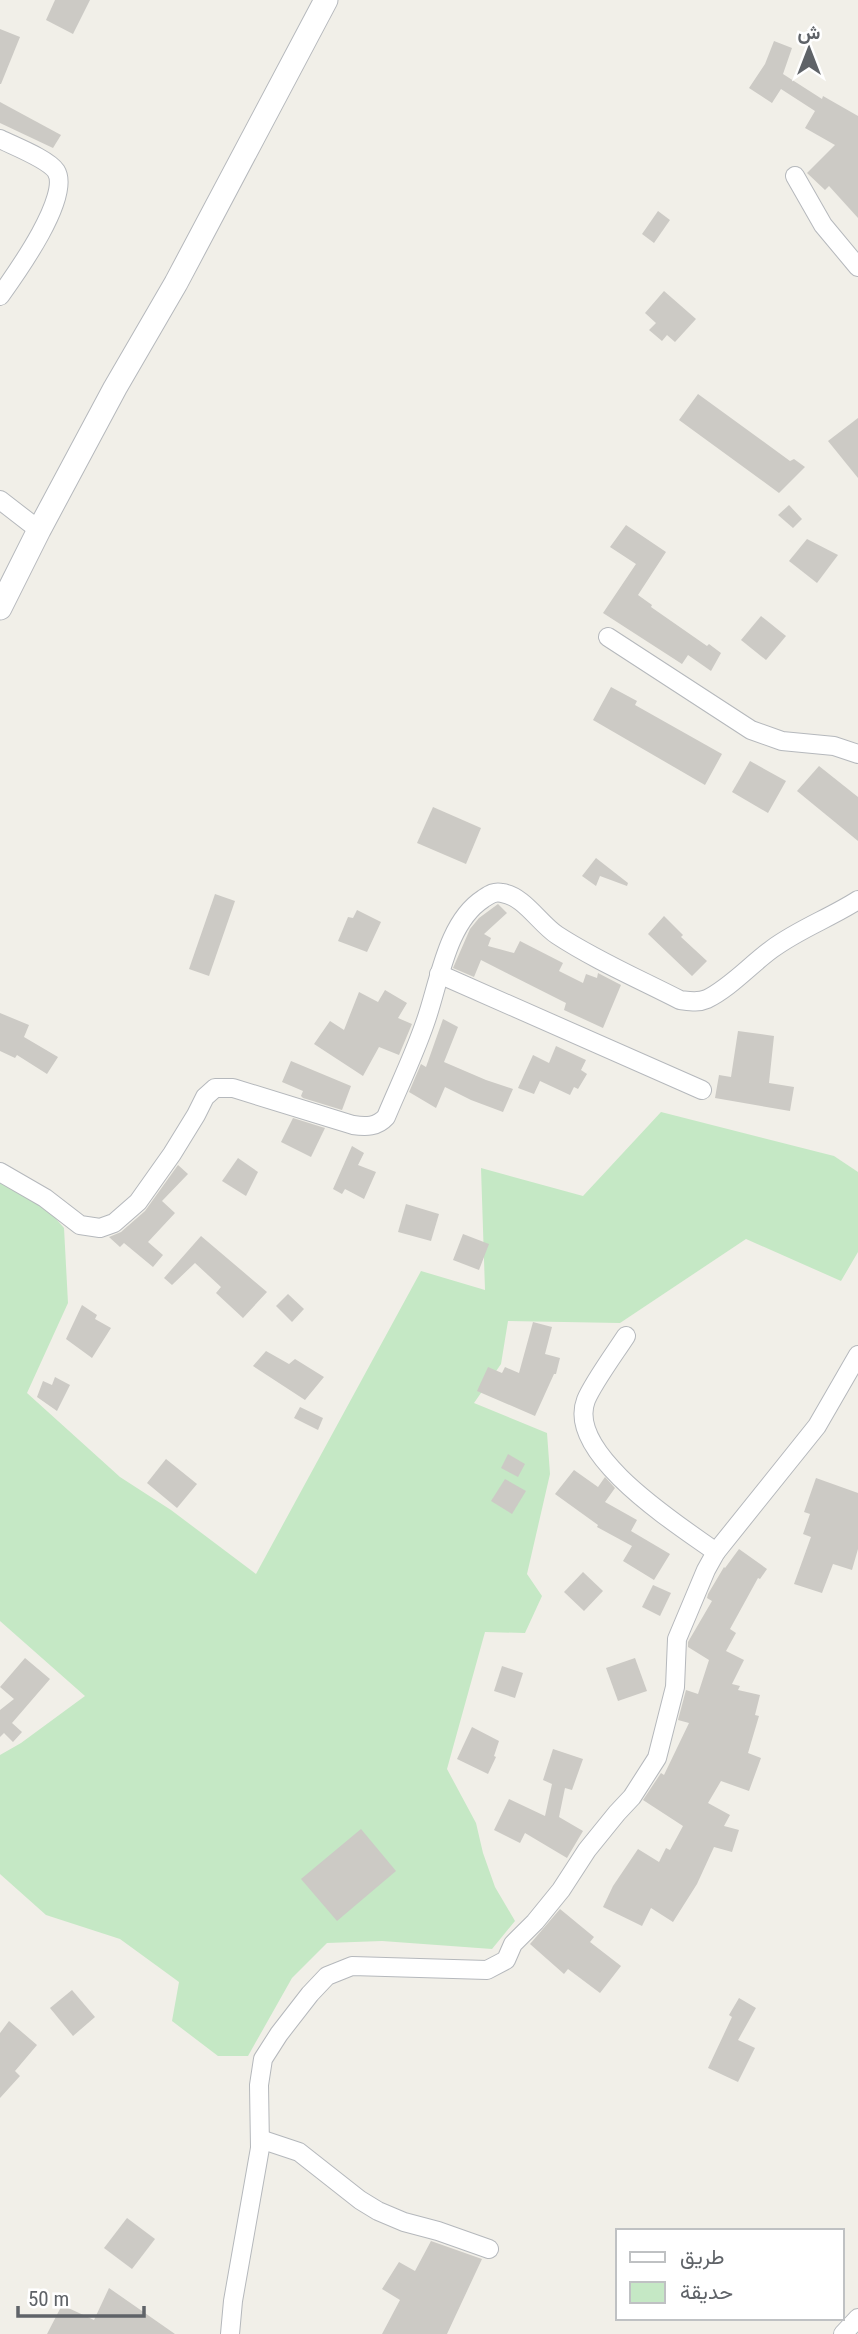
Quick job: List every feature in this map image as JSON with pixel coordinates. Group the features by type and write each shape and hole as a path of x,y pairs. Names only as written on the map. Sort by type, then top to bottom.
{"street":[{"path":"0,608 115,388 176,283 326,0"},
{"path":"0,139 47,163 57,172 59,184 56,200 34,244 0,296"},
{"path":"795,176 823,225 858,267"},
{"path":"0,500 39,530"},
{"path":"608,637 751,730 782,741 834,746 858,754"},
{"path":"0,1172 45,1198 80,1225 100,1228 114,1223 138,1202 178,1144 209,1091 215,1088 233,1088 353,1125 363,1127 380,1124 386,1117 426,1023 439,974 455,933 474,905 493,893 502,892 513,896 555,933 593,956 680,1000 703,1001 802,929 835,915 858,900"},
{"path":"439,974 702,1090"},
{"path":"626,1336 586,1400 583,1415 588,1436 628,1485 716,1552"},
{"path":"230,2334 260,2139 259,2085 263,2059 279,2034 327,1976 352,1966 487,1970 506,1960 513,1944 561,1890 587,1850 632,1797 657,1758 675,1687 677,1639 706,1570 716,1552 817,1426 858,1355"},
{"path":"260,2139 299,2152 378,2211 489,2249"},
{"path":"843,2334 858,2318"}],"green space":[{"path":"661,1112 834,1156 858,1172 858,1252 841,1281 746,1239 620,1323 508,1321 501,1364 474,1403 547,1433 550,1474 527,1574 542,1596 525,1633 485,1632 447,1769 476,1823 495,1887 515,1921 492,1949 382,1941 327,1943 292,1978 248,2056 218,2056 172,2021 179,1982 120,1939 46,1915 0,1874 0,1755 21,1743 85,1696 0,1621 0,1174 30,1189 64,1228 68,1303 27,1393 120,1477 171,1510 256,1574 421,1271 485,1290 481,1168 583,1196"}],"building":[{"path":"55,0 90,0 73,34 46,20"},
{"path":"0,29 20,37 1,84 0,84"},
{"path":"774,41 792,48 783,74 822,99 823,96 858,116 858,218 829,186 825,190 807,173 835,145 805,128 815,111 781,89 772,103 749,88 765,64"},
{"path":"0,102 61,135 53,148 0,123"},
{"path":"658,211 670,220 654,243 642,234"},
{"path":"664,291 696,319 675,342 667,335 662,341 649,330 656,323 645,313"},
{"path":"698,394 790,461 794,459 805,467 779,493 679,420"},
{"path":"858,418 858,478 828,441"},
{"path":"789,505 802,519 793,528 778,515"},
{"path":"626,525 666,552 638,595 652,605 651,607 721,653 711,671 688,655 682,664 603,613 636,564 610,547"},
{"path":"807,539 838,555 817,583 789,561"},
{"path":"761,616 786,636 766,660 741,640"},
{"path":"611,687 637,701 635,705 722,754 705,785 593,720"},
{"path":"750,761 786,781 768,813 732,792"},
{"path":"819,766 858,797 858,841 797,791"},
{"path":"433,807 481,828 466,864 417,843"},
{"path":"596,858 628,883 627,886 600,876 596,886 582,876"},
{"path":"215,894 235,901 209,976 189,969"},
{"path":"498,904 507,913 484,934 491,938 488,946 514,953 520,941 563,963 559,971 583,983 586,974 597,978 598,973 621,985 603,1028 564,1010 566,1003 481,960 474,977 453,968 470,929 479,918"},
{"path":"357,910 381,922 367,952 338,941 348,917 353,918"},
{"path":"664,916 683,935 681,937 707,961 692,976 648,934"},
{"path":"385,990 407,1003 398,1018 412,1024 399,1055 379,1047 363,1076 314,1044 330,1021 344,1030 359,992 378,1002"},
{"path":"0,1013 29,1025 24,1037 58,1057 47,1074 17,1055 15,1058 0,1051"},
{"path":"443,1019 458,1027 444,1062 513,1089 503,1112 445,1087 436,1108 409,1092 421,1064 426,1067"},
{"path":"738,1031 774,1036 769,1083 794,1087 790,1111 715,1098 719,1075 731,1077"},
{"path":"556,1046 586,1060 581,1070 587,1074 578,1089 574,1087 570,1095 540,1081 534,1094 518,1088 533,1055 549,1063"},
{"path":"291,1061 351,1086 342,1110 303,1098 303,1091 282,1082"},
{"path":"293,1118 325,1128 311,1157 281,1142"},
{"path":"352,1146 364,1153 358,1165 376,1172 364,1199 345,1189 342,1194 333,1189"},
{"path":"238,1158 258,1172 246,1196 222,1181"},
{"path":"178,1165 188,1174 162,1201 175,1213 148,1242 163,1255 153,1267 124,1243 120,1247 109,1237 121,1232 145,1211"},
{"path":"406,1204 439,1214 431,1241 398,1232"},
{"path":"463,1234 489,1244 479,1270 453,1260"},
{"path":"201,1236 267,1292 243,1318 216,1293 221,1287 195,1263 172,1285 164,1278"},
{"path":"288,1294 304,1309 292,1322 276,1306"},
{"path":"82,1305 97,1315 95,1319 111,1328 92,1358 66,1339"},
{"path":"533,1322 552,1327 545,1354 560,1358 556,1374 535,1416 477,1391 488,1367 502,1373 505,1367 519,1373"},
{"path":"266,1351 289,1364 295,1359 324,1377 305,1400 253,1366"},
{"path":"55,1377 70,1385 57,1411 37,1397 43,1381 52,1385"},
{"path":"300,1407 323,1418 318,1430 294,1418"},
{"path":"508,1454 525,1464 518,1477 501,1468"},
{"path":"166,1459 197,1484 177,1508 147,1483"},
{"path":"574,1470 598,1487 605,1477 615,1488 605,1502 637,1520 631,1531 670,1554 654,1580 623,1561 632,1546 597,1527 598,1525 555,1494"},
{"path":"816,1478 858,1493 858,1549 852,1570 833,1564 822,1593 794,1584 811,1537 803,1534 810,1514 804,1512"},
{"path":"505,1479 526,1491 512,1514 491,1501"},
{"path":"739,1549 767,1569 760,1579 758,1578 730,1629 736,1633 726,1651 744,1660 732,1684 740,1686 738,1690 760,1695 755,1715 759,1716 748,1753 761,1758 749,1791 721,1781 708,1803 730,1815 724,1826 739,1830 732,1852 714,1847 697,1884 673,1922 651,1908 642,1926 603,1907 613,1886 638,1849 659,1862 666,1848 670,1850 683,1826 643,1800 661,1773 664,1775 689,1723 678,1720 686,1690 698,1694 709,1660 688,1647 688,1642 712,1601 707,1598 708,1594 724,1567"},
{"path":"583,1572 603,1591 584,1611 564,1592"},
{"path":"653,1585 671,1593 660,1616 642,1607"},
{"path":"25,1658 50,1679 12,1723 22,1732 13,1742 4,1733 0,1737 0,1710 14,1699 0,1687"},
{"path":"635,1658 647,1691 618,1701 606,1668"},
{"path":"502,1666 523,1673 515,1698 494,1691"},
{"path":"472,1727 499,1741 494,1756 496,1757 488,1774 457,1759"},
{"path":"553,1749 583,1759 572,1790 565,1788 559,1817 583,1831 567,1858 525,1833 520,1843 494,1830 509,1799 545,1816 552,1784 543,1780"},
{"path":"361,1829 396,1871 337,1921 301,1879"},
{"path":"560,1909 594,1937 590,1942 621,1966 600,1993 568,1969 564,1974 530,1944"},
{"path":"72,1990 95,2017 73,2036 50,2008"},
{"path":"739,1998 756,2008 738,2040 755,2048 738,2082 708,2068 732,2017 729,2015"},
{"path":"9,2021 37,2045 15,2071 20,2076 0,2098 0,2033"},
{"path":"127,2218 155,2239 132,2269 104,2248"},
{"path":"431,2241 482,2259 447,2334 382,2334 400,2300 382,2289 399,2262 415,2271"},
{"path":"109,2288 175,2334 47,2334 62,2305 94,2320"}]}
